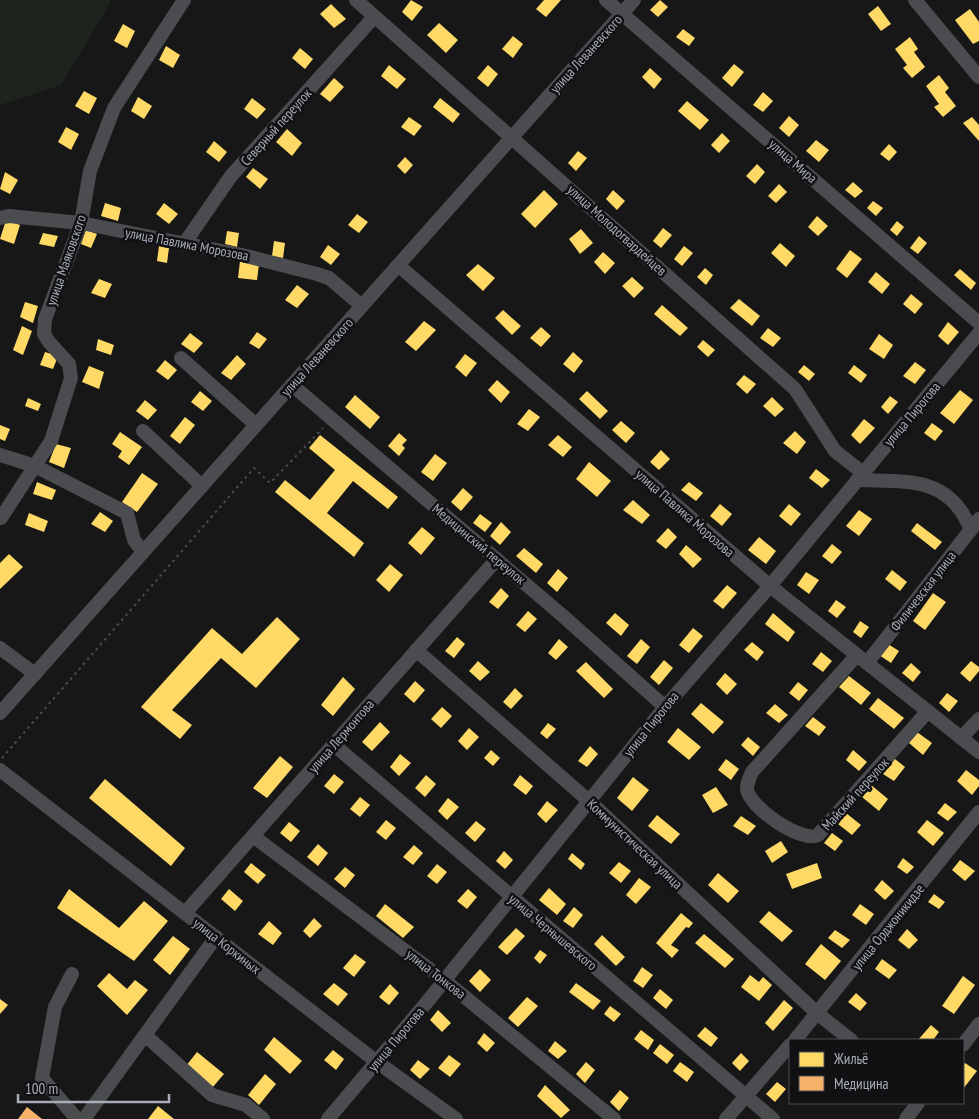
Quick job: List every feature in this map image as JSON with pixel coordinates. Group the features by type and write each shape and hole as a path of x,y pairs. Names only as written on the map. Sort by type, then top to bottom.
{"street":[{"name":"улица Маяковского","path":"1,518 51,441 71,378 69,364 48,342 44,334 45,319 81,223 90,172 114,108 184,0"},
{"name":"улица Молодогвардейцев","path":"356,0 796,389 834,451 860,477"},
{"name":"улица Мира","path":"606,0 979,322"},
{"name":"улица Леваневского","path":"0,713 634,0"},
{"path":"915,0 979,77"},
{"name":"Северный переулок","path":"184,244 231,176 374,17"},
{"name":"улица Павлика Морозова","path":"0,218 9,216 81,223 317,274 329,278 362,306"},
{"name":"улица Павлика Морозова","path":"398,265 770,586 979,752"},
{"name":"улица Пирогова","path":"328,1119 377,1062 665,707 770,586 979,333"},
{"path":"181,358 256,425"},
{"name":"Медицинский переулок","path":"292,385 496,559 665,707"},
{"path":"143,431 202,486"},
{"path":"0,455 35,466 127,512 134,540 143,552"},
{"path":"860,477 900,482 944,492 975,524"},
{"name":"Филичевская улица","path":"862,659 975,524"},
{"name":"улица Лермонтова","path":"185,913 496,559"},
{"path":"0,648 35,674"},
{"name":"Коммунистическая улица","path":"416,650 589,801 818,1014 851,1039"},
{"name":"Майский переулок","path":"862,659 752,772 747,788 751,798 773,820 806,837 818,835 928,712"},
{"path":"962,738 979,719"},
{"name":"улица Чернышевского","path":"333,744 773,1119"},
{"name":"улица Коркиных","path":"0,770 377,1062 456,1119"},
{"name":"улица Орджоникидзе","path":"796,1039 818,1014 979,812"},
{"name":"улица Тонкова","path":"253,836 444,980 614,1119"},
{"path":"84,1119 216,937"},
{"path":"72,974 55,1007 42,1078 77,1119"},
{"path":"964,1044 979,1024"},
{"path":"145,1035 212,1095 246,1105 263,1119"},
{"path":"726,1119 789,1046"},
{"path":"906,1119 917,1104"}],"path":[{"path":"0,760 254,468 270,483 332,419"}],"shaded area":[{"path":"0,0 111,1 61,85 0,105"}],"building: Жильё":[{"path":"411,0 423,7 412,21 402,12"},
{"path":"544,0 561,0 546,17 536,9"},
{"path":"660,0 668,7 658,17 650,10"},
{"path":"331,4 346,19 334,28 320,14"},
{"path":"878,6 891,24 881,31 868,14"},
{"path":"970,9 979,22 979,41 973,44 955,20"},
{"path":"439,23 458,40 446,53 427,35"},
{"path":"123,24 135,31 127,48 114,41"},
{"path":"683,29 695,38 689,46 676,37"},
{"path":"513,36 523,44 513,58 502,49"},
{"path":"910,37 918,49 914,52 925,67 912,78 903,68 907,65 895,49"},
{"path":"166,46 180,55 173,68 159,60"},
{"path":"300,48 313,59 305,69 292,58"},
{"path":"734,64 744,72 732,87 722,78"},
{"path":"389,65 406,79 397,89 381,76"},
{"path":"488,65 498,74 488,87 477,78"},
{"path":"650,68 662,79 654,89 642,77"},
{"path":"939,75 949,88 945,92 956,106 943,117 934,107 939,104 926,86"},
{"path":"334,78 344,87 330,102 320,94"},
{"path":"84,91 97,98 89,114 75,106"},
{"path":"763,92 773,101 763,112 753,105"},
{"path":"138,97 152,106 144,119 131,111"},
{"path":"252,98 266,109 257,119 244,109"},
{"path":"440,98 460,114 453,123 433,107"},
{"path":"687,101 709,120 700,130 678,111"},
{"path":"789,116 799,125 789,137 779,128"},
{"path":"409,117 422,126 414,136 401,127"},
{"path":"972,117 979,125 979,141 963,123"},
{"path":"66,127 79,134 71,150 58,142"},
{"path":"287,129 302,143 292,156 276,142"},
{"path":"722,133 730,141 719,153 711,145"},
{"path":"816,140 829,150 819,162 806,151"},
{"path":"214,141 227,152 219,162 206,152"},
{"path":"889,144 897,152 889,161 880,154"},
{"path":"578,151 587,158 576,171 568,163"},
{"path":"405,157 413,165 405,174 397,166"},
{"path":"757,164 765,172 755,184 746,176"},
{"path":"253,168 268,179 260,189 246,177"},
{"path":"5,172 18,180 10,194 0,189"},
{"path":"853,182 863,191 855,198 845,190"},
{"path":"779,184 787,192 776,203 768,196"},
{"path":"544,190 558,204 535,228 521,214"},
{"path":"613,190 625,201 617,210 606,199"},
{"path":"873,201 883,208 876,216 867,208"},
{"path":"105,203 121,208 118,221 101,216"},
{"path":"164,203 178,214 169,224 156,214"},
{"path":"357,214 368,222 359,233 348,225"},
{"path":"817,216 828,226 818,236 808,227"},
{"path":"6,220 20,225 14,244 0,239"},
{"path":"897,221 904,227 897,236 890,230"},
{"path":"663,228 672,235 661,248 653,241"},
{"path":"581,229 593,243 580,254 569,239"},
{"path":"86,230 97,234 91,248 81,244"},
{"path":"227,231 239,233 237,247 225,244"},
{"path":"43,233 58,236 54,247 39,244"},
{"path":"919,236 927,243 918,254 910,248"},
{"path":"274,241 285,243 283,258 272,256"},
{"path":"780,243 795,256 786,267 771,253"},
{"path":"328,245 340,254 331,265 320,257"},
{"path":"159,246 169,248 167,263 157,261"},
{"path":"684,246 693,253 682,266 674,259"},
{"path":"850,250 862,259 847,278 836,269"},
{"path":"603,252 615,263 605,274 594,262"},
{"path":"240,261 259,264 257,280 238,278"},
{"path":"478,264 495,278 483,291 466,275"},
{"path":"705,268 713,275 706,285 697,277"},
{"path":"960,269 976,283 971,290 954,275"},
{"path":"876,272 890,284 882,294 868,282"},
{"path":"632,277 644,288 634,298 622,286"},
{"path":"99,279 112,284 105,298 91,293"},
{"path":"297,285 309,294 297,308 285,300"},
{"path":"911,294 923,304 915,314 903,304"},
{"path":"739,299 760,316 752,326 730,308"},
{"path":"25,302 38,306 33,323 20,317"},
{"path":"662,305 688,328 680,336 654,314"},
{"path":"503,310 521,326 512,335 495,318"},
{"path":"424,321 436,330 416,351 405,342"},
{"path":"948,322 959,332 948,345 938,336"},
{"path":"22,326 32,331 23,355 13,350"},
{"path":"541,327 551,336 541,347 530,338"},
{"path":"768,328 781,338 773,347 760,338"},
{"path":"257,332 267,339 259,349 249,343"},
{"path":"190,333 203,343 194,353 181,344"},
{"path":"879,334 893,345 884,359 869,349"},
{"path":"98,339 114,345 111,355 96,350"},
{"path":"703,340 715,350 708,357 697,347"},
{"path":"45,352 58,356 53,369 40,365"},
{"path":"573,352 583,361 574,373 563,364"},
{"path":"465,354 477,363 466,377 455,367"},
{"path":"237,355 246,364 231,380 221,373"},
{"path":"165,360 177,370 168,380 156,371"},
{"path":"915,362 926,370 915,384 903,376"},
{"path":"804,365 815,374 809,381 798,372"},
{"path":"854,365 867,375 861,383 848,373"},
{"path":"89,366 104,372 99,389 82,382"},
{"path":"744,375 756,384 747,394 736,384"},
{"path":"497,380 510,392 501,403 488,390"},
{"path":"960,390 973,400 954,424 940,413"},
{"path":"200,391 212,401 203,411 191,402"},
{"path":"587,391 608,411 600,419 579,399"},
{"path":"355,395 380,417 370,429 345,407"},
{"path":"890,396 898,402 888,414 881,407"},
{"path":"772,397 784,409 775,417 763,406"},
{"path":"28,398 41,404 38,411 25,406"},
{"path":"145,400 157,410 148,420 136,411"},
{"path":"529,409 540,417 528,431 517,424"},
{"path":"185,417 195,425 180,444 170,436"},
{"path":"864,419 875,428 860,444 851,435"},
{"path":"621,421 635,433 626,443 612,430"},
{"path":"932,423 943,431 935,441 924,433"},
{"path":"0,425 10,429 5,441 0,439"},
{"path":"795,431 806,442 797,454 783,443"},
{"path":"120,432 142,447 129,465 118,457 122,451 112,444"},
{"path":"399,433 407,440 402,445 405,448 399,456 388,446"},
{"path":"320,435 398,497 388,509 353,481 327,513 364,543 354,557 275,492 285,480 310,500 335,470 309,448"},
{"path":"558,435 572,447 563,457 548,445"},
{"path":"56,444 71,448 64,468 49,462"},
{"path":"661,450 670,459 659,470 650,462"},
{"path":"435,454 447,463 433,481 421,472"},
{"path":"589,462 611,481 597,497 576,479"},
{"path":"816,469 830,480 822,488 809,478"},
{"path":"142,473 158,484 137,512 122,502"},
{"path":"37,482 56,490 52,500 33,494"},
{"path":"689,482 703,493 696,501 681,490"},
{"path":"463,488 473,497 461,511 451,502"},
{"path":"633,500 650,515 642,524 623,510"},
{"path":"720,504 732,514 722,526 710,516"},
{"path":"789,504 801,514 791,526 779,516"},
{"path":"859,510 872,519 859,536 846,526"},
{"path":"100,512 113,521 105,532 91,524"},
{"path":"29,513 48,521 44,532 25,525"},
{"path":"480,514 492,523 485,532 473,523"},
{"path":"501,522 511,532 500,545 490,536"},
{"path":"917,523 942,542 935,550 911,531"},
{"path":"422,527 435,538 421,555 408,543"},
{"path":"668,528 677,537 666,549 656,541"},
{"path":"759,537 776,551 766,564 748,550"},
{"path":"832,544 842,552 832,564 822,556"},
{"path":"686,545 702,559 693,568 679,554"},
{"path":"524,548 543,564 536,573 516,556"},
{"path":"9,554 23,567 0,589 0,563"},
{"path":"390,564 403,575 389,592 376,580"},
{"path":"558,569 568,578 557,592 547,583"},
{"path":"892,570 907,582 900,591 885,579"},
{"path":"806,572 819,580 809,594 797,585"},
{"path":"727,585 737,593 723,609 713,601"},
{"path":"501,588 509,596 498,609 489,602"},
{"path":"933,593 946,602 925,630 913,621"},
{"path":"836,600 846,607 837,618 828,611"},
{"path":"528,611 537,619 525,632 516,625"},
{"path":"615,613 629,625 621,636 606,623"},
{"path":"773,613 795,632 788,642 765,624"},
{"path":"277,617 300,639 256,688 221,658 172,710 192,725 180,739 141,707 212,628 242,654"},
{"path":"860,621 869,627 861,638 853,632"},
{"path":"693,628 703,636 689,653 679,645"},
{"path":"457,637 465,644 454,658 445,651"},
{"path":"559,639 568,647 556,660 548,653"},
{"path":"641,639 650,647 637,664 627,656"},
{"path":"752,642 764,652 757,661 744,650"},
{"path":"888,644 899,651 891,663 879,655"},
{"path":"821,652 832,661 823,672 812,664"},
{"path":"664,660 673,668 659,685 650,677"},
{"path":"478,661 490,672 480,681 469,671"},
{"path":"971,661 979,667 979,671 970,682 960,673"},
{"path":"586,662 613,689 604,698 576,671"},
{"path":"911,663 921,672 913,682 902,673"},
{"path":"725,673 737,684 727,695 716,684"},
{"path":"849,676 871,693 861,705 839,687"},
{"path":"343,677 355,689 333,716 321,705"},
{"path":"415,681 425,690 414,703 404,694"},
{"path":"798,682 808,690 799,701 789,693"},
{"path":"515,688 523,696 511,709 503,702"},
{"path":"947,693 958,701 949,712 939,703"},
{"path":"878,698 904,718 894,729 869,709"},
{"path":"701,703 724,722 713,734 691,714"},
{"path":"775,704 788,715 779,723 766,713"},
{"path":"442,707 452,716 441,728 431,719"},
{"path":"813,717 826,727 819,736 805,726"},
{"path":"380,722 390,732 372,751 362,742"},
{"path":"548,723 556,729 547,739 540,733"},
{"path":"469,728 479,737 467,750 458,741"},
{"path":"678,728 701,747 689,760 667,742"},
{"path":"917,732 932,743 923,755 909,743"},
{"path":"748,737 760,747 753,756 741,745"},
{"path":"590,746 598,754 587,767 578,761"},
{"path":"491,750 500,758 493,766 484,758"},
{"path":"853,750 867,762 859,771 846,760"},
{"path":"400,754 411,763 399,776 390,767"},
{"path":"280,756 293,767 267,798 253,788"},
{"path":"726,759 739,769 731,780 718,770"},
{"path":"895,759 905,767 894,781 883,774"},
{"path":"966,770 979,780 979,786 972,795 957,781"},
{"path":"334,774 344,782 334,794 324,786"},
{"path":"426,775 436,784 425,797 415,788"},
{"path":"520,775 533,786 526,795 513,785"},
{"path":"633,777 649,790 632,811 617,798"},
{"path":"105,779 185,848 171,866 89,798"},
{"path":"871,785 888,799 879,811 862,797"},
{"path":"716,787 728,805 713,813 702,795"},
{"path":"360,797 370,805 360,817 350,809"},
{"path":"448,798 459,807 447,820 438,811"},
{"path":"547,801 558,810 546,823 537,814"},
{"path":"945,803 957,812 948,821 937,813"},
{"path":"846,813 861,825 852,835 838,824"},
{"path":"657,815 680,834 671,844 648,826"},
{"path":"741,816 756,826 748,835 733,826"},
{"path":"386,820 396,828 386,840 376,832"},
{"path":"927,820 944,833 933,846 917,832"},
{"path":"476,821 486,829 475,842 465,833"},
{"path":"289,822 300,831 291,842 280,833"},
{"path":"832,833 843,841 835,851 824,843"},
{"path":"781,841 788,852 772,863 765,851"},
{"path":"318,844 328,853 318,866 307,857"},
{"path":"414,845 423,853 413,865 403,857"},
{"path":"504,851 513,860 505,869 496,861"},
{"path":"572,853 585,864 581,870 568,859"},
{"path":"903,858 914,867 907,874 897,867"},
{"path":"960,860 975,871 965,881 952,870"},
{"path":"619,862 631,871 621,883 609,873"},
{"path":"251,863 266,875 258,884 244,872"},
{"path":"817,863 822,878 792,889 786,874"},
{"path":"437,864 447,872 437,884 427,876"},
{"path":"345,867 355,875 345,888 334,879"},
{"path":"718,873 739,891 728,903 708,885"},
{"path":"639,878 651,887 636,904 626,895"},
{"path":"882,880 894,891 885,900 874,890"},
{"path":"549,888 566,904 557,915 539,900"},
{"path":"69,889 119,928 144,901 168,921 134,961 57,908"},
{"path":"229,889 243,901 235,911 221,899"},
{"path":"468,889 477,897 467,909 457,901"},
{"path":"934,894 945,902 939,909 928,902"},
{"path":"385,904 414,927 403,938 376,916"},
{"path":"860,904 874,914 866,925 852,915"},
{"path":"574,907 583,915 573,928 563,921"},
{"path":"769,911 793,931 782,942 759,922"},
{"path":"681,913 693,923 689,928 686,927 671,945 679,950 672,958 656,943"},
{"path":"314,918 322,926 310,938 303,931"},
{"path":"269,921 282,933 273,945 258,934"},
{"path":"516,928 525,936 507,955 498,947"},
{"path":"907,929 918,940 909,949 898,940"},
{"path":"835,930 850,940 842,948 828,938"},
{"path":"704,934 734,959 725,968 695,943"},
{"path":"602,935 625,957 616,966 594,944"},
{"path":"173,936 190,949 170,975 153,960"},
{"path":"821,944 841,961 825,980 805,964"},
{"path":"540,950 547,955 540,964 534,958"},
{"path":"355,954 366,962 354,977 343,968"},
{"path":"882,959 897,970 889,979 875,969"},
{"path":"642,967 653,975 643,988 633,981"},
{"path":"480,969 491,980 480,992 469,981"},
{"path":"109,973 127,989 135,980 148,990 127,1015 97,986"},
{"path":"750,975 759,982 763,977 772,985 759,1001 741,987"},
{"path":"963,976 975,985 954,1014 942,1006"},
{"path":"334,983 348,994 338,1006 323,994"},
{"path":"576,983 601,1001 593,1010 569,992"},
{"path":"390,984 399,993 389,1005 379,997"},
{"path":"660,989 673,1000 666,1009 653,998"},
{"path":"856,993 867,1003 860,1011 848,1002"},
{"path":"527,997 538,1006 518,1027 508,1018"},
{"path":"0,999 8,1005 0,1014"},
{"path":"784,1000 793,1008 773,1031 765,1023"},
{"path":"610,1006 621,1014 614,1022 604,1014"},
{"path":"438,1010 451,1023 442,1032 430,1020"},
{"path":"931,1025 939,1032 934,1039 919,1039"},
{"path":"705,1027 718,1038 711,1047 697,1036"},
{"path":"641,1030 654,1040 648,1050 634,1039"},
{"path":"484,1033 495,1043 487,1052 477,1043"},
{"path":"274,1037 302,1061 290,1074 264,1050"},
{"path":"555,1041 567,1051 558,1059 548,1051"},
{"path":"660,1044 674,1055 667,1064 653,1053"},
{"path":"333,1050 344,1059 336,1070 324,1060"},
{"path":"197,1052 224,1074 212,1088 186,1066"},
{"path":"741,1053 749,1061 740,1071 732,1063"},
{"path":"449,1055 461,1064 450,1077 438,1068"},
{"path":"418,1060 430,1069 420,1079 410,1070"},
{"path":"586,1062 595,1070 585,1083 576,1074"},
{"path":"680,1062 694,1072 687,1082 673,1071"},
{"path":"965,1063 977,1071 964,1088"},
{"path":"265,1074 276,1084 259,1105 248,1095"},
{"path":"777,1082 786,1089 775,1102 766,1094"},
{"path":"545,1085 570,1110 561,1118 537,1096"},
{"path":"620,1090 629,1098 619,1111 610,1102"},
{"path":"158,1106 174,1119 148,1119"}],"building: Медицина":[{"path":"27,1107 42,1119 18,1119"}]}
